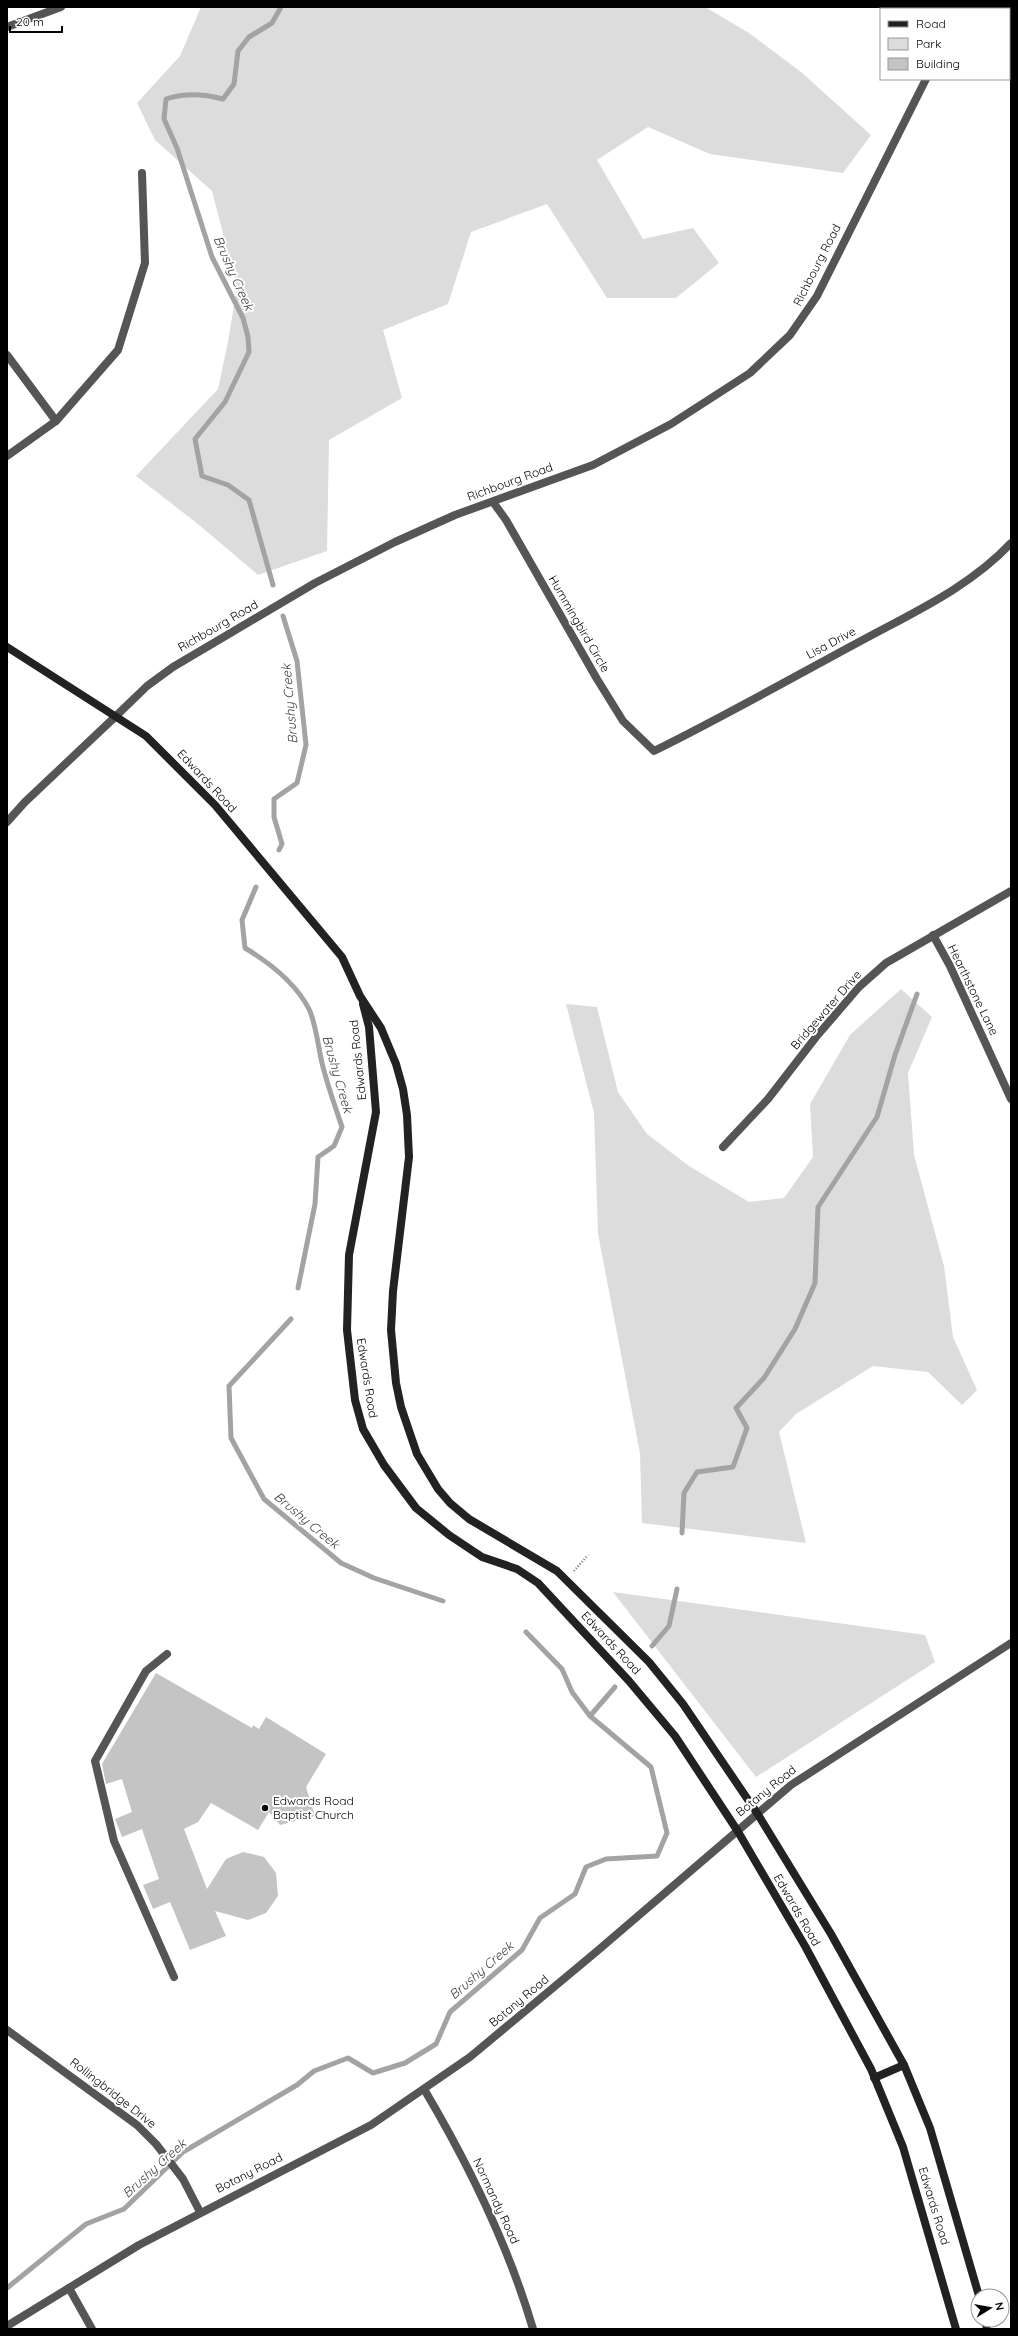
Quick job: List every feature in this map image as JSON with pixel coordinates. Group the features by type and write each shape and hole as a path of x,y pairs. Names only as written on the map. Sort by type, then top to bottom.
{"street":[{"path":"7,27 61,7"},
{"name":"Richbourg Road","path":"7,822 25,802 147,686 173,667 315,583 394,542 454,515 593,465 708,402 750,373 771,355 790,335 817,296 925,80"},
{"path":"7,456 56,422 118,350 145,263 142,173"},
{"path":"7,355 56,422"},
{"name":"Hummingbird Circle","path":"493,502 506,520 597,679 623,721 654,751"},
{"name":"Lisa Drive","path":"654,751 708,724 927,605 968,580 1011,543"},
{"name":"Edwards Road","path":"7,647 146,736 215,805 342,957 360,996 381,1028 396,1064 403,1089 407,1115 408,1157 391,1330 392,1355 400,1401 418,1454 438,1489 450,1503 469,1519 557,1571 649,1662 683,1704 757,1813 831,1934 904,2065 930,2128 976,2288"},
{"name":"Bridgewater Drive","path":"723,1147 768,1099 816,1037 859,987 886,963 1011,891"},
{"name":"Hearthstone Lane","path":"933,935 950,966 1011,1099"},
{"name":"Edwards Road","path":"360,996 369,1027 376,1112 349,1255 347,1330 355,1400 363,1429 384,1465 416,1508 449,1535 482,1558 517,1569 538,1583 581,1628 629,1681 675,1736 737,1830 805,1946 874,2078 903,2146 941,2271 956,2329"},
{"name":"Botany Road","path":"7,2326 139,2245 200,2212 371,2125 424,2089 470,2057 596,1952 791,1785 1011,1643"},
{"path":"167,1654 146,1671 95,1761 114,1841 174,1977"},
{"name":"Rollingbridge Drive","path":"7,2030 114,2106 137,2125 162,2151 183,2179 200,2212"},
{"path":"874,2078 904,2065"},
{"name":"Normandy Road","path":"424,2089 451,2135 502,2239 521,2289 533,2329"},
{"path":"69,2288 92,2329"}],"path":[{"path":"569,1575 580,1568 588,1555"}],"green space":[{"path":"201,7 705,7 749,33 801,72 871,135 843,173 710,154 648,127 597,160 643,239 693,228 719,263 676,298 607,298 547,204 471,232 448,304 383,330 402,398 329,440 327,551 258,575 198,524 136,476 218,389 228,342 237,287 212,191 155,140 137,103 180,56"},
{"path":"901,989 932,1017 908,1073 914,1155 944,1266 953,1337 977,1390 962,1405 928,1372 873,1366 796,1414 779,1432 806,1543 642,1523 640,1453 598,1234 594,1113 566,1004 597,1007 618,1092 647,1134 689,1166 749,1202 784,1198 813,1157 810,1104 850,1035"},
{"path":"613,1592 925,1635 935,1662 756,1777"}],"building":[{"name":"Edwards Road Baptist Church","path":"156,1673 252,1728 253,1725 259,1729 266,1717 326,1754 306,1787 315,1816 280,1825 269,1812 258,1830 211,1803 198,1822 184,1829 207,1889 226,1859 243,1852 264,1857 276,1873 278,1896 266,1913 248,1920 215,1911 226,1936 190,1950 170,1902 153,1909 143,1885 159,1879 142,1829 122,1837 115,1819 132,1812 122,1779 106,1784 102,1764"}],"waterway":[{"name":"Brushy Creek","path":"273,585 249,500 228,485 202,476 195,439 225,402 249,352 248,337 243,318 212,257 177,148 164,119 166,99 194,95 223,99 234,84 238,51 249,37 272,23 281,7"},
{"name":"Brushy Creek","path":"279,850 282,844 274,817 274,799 297,783 306,745 297,661 283,616"},
{"name":"Brushy Creek","path":"256,887 242,920 245,948 264,960 281,974 297,990 309,1009 315,1028 324,1071 342,1127 334,1146 318,1157 315,1204 298,1288"},
{"path":"682,1533 684,1493 697,1472 733,1467 747,1428 736,1408 764,1378 795,1329 815,1283 818,1207 877,1117 895,1055 917,994"},
{"name":"Brushy Creek","path":"291,1319 229,1386 231,1438 264,1499 341,1563 374,1578 443,1601"},
{"path":"652,1646 669,1626 677,1589"},
{"name":"Brushy Creek","path":"7,2288 86,2224 124,2209 183,2152 297,2085 314,2071 348,2058 373,2073 405,2063 436,2044 450,2012 522,1950 540,1918 575,1894 586,1867 606,1859 657,1856 667,1833 651,1767 590,1716 572,1692 562,1669 526,1632"},
{"path":"590,1716 615,1687"}],"place":[{"name":"Edwards Road Baptist Church","path":"265,1808"}]}
